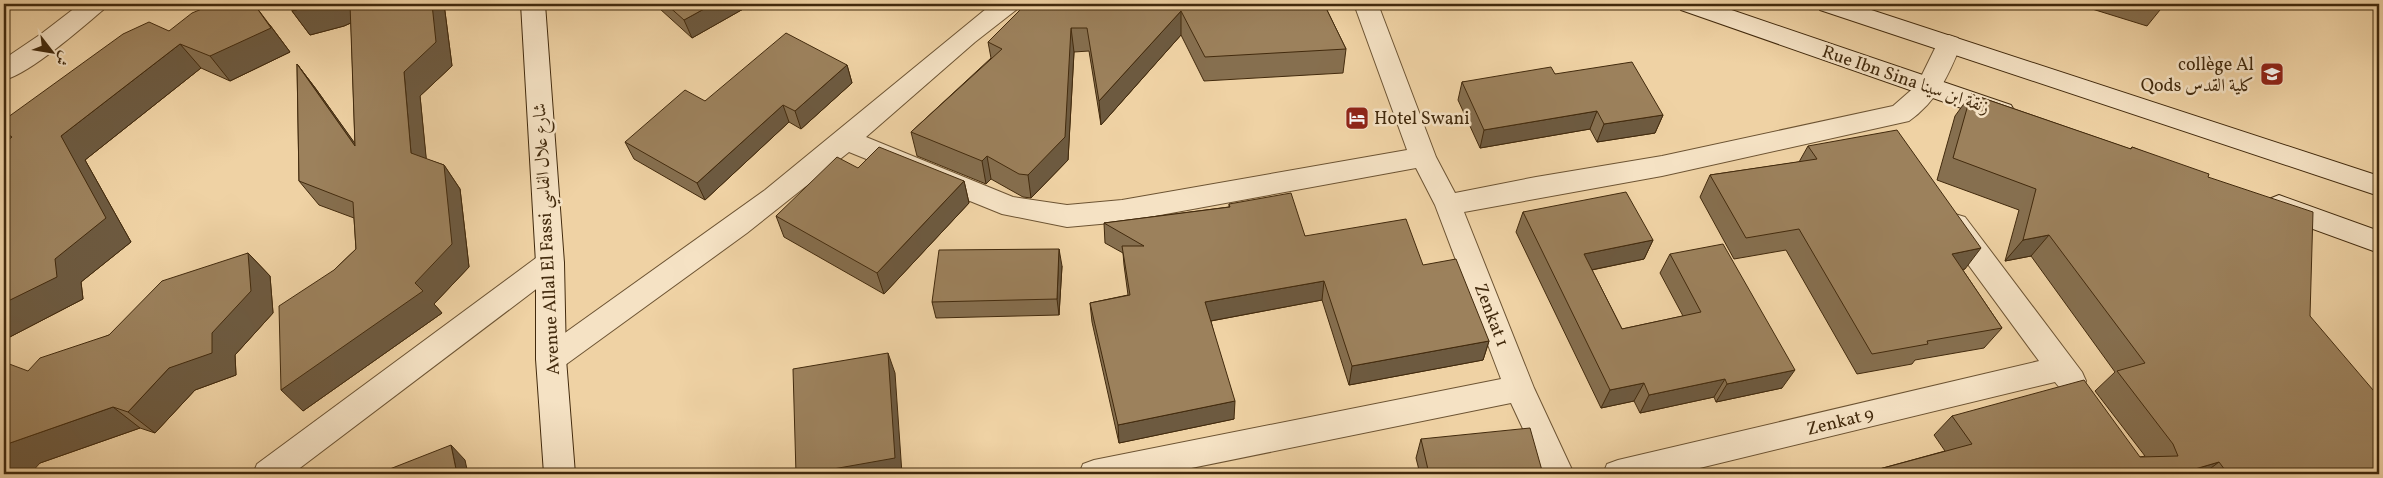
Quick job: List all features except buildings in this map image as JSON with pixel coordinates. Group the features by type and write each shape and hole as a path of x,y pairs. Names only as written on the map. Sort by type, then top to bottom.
{"street":[{"path":"4,71 50,40 95,4"},
{"name":"Avenue Allal El Fassi شارع علال الفاسي","path":"533,4 550,262 551,359 560,474"},
{"path":"551,359 725,237 847,140 982,23 1008,4"},
{"name":"Zenkat 1","path":"1366,4 1423,157 1448,206 1519,388 1559,474"},
{"name":"Rue Ibn Sina زنقة ابن سينا","path":"1689,4 2020,118"},
{"path":"1828,4 2379,186"},
{"path":"1448,206 1536,187 1662,166 1900,114 1922,99 1930,88 1949,44"},
{"path":"1876,120 1893,143"},
{"path":"847,140 1012,207 1067,216 1122,211 1423,157"},
{"path":"2257,199 2379,242"},
{"path":"1938,204 2088,406"},
{"path":"268,474 550,262"},
{"name":"Zenkat 9","path":"1618,474 2061,368"},
{"path":"1094,474 1519,388"}],"place":[{"name":"collège Al Qods كلية القدس","path":"2272,74"},
{"name":"Hotel Swani","path":"1357,118"}]}
